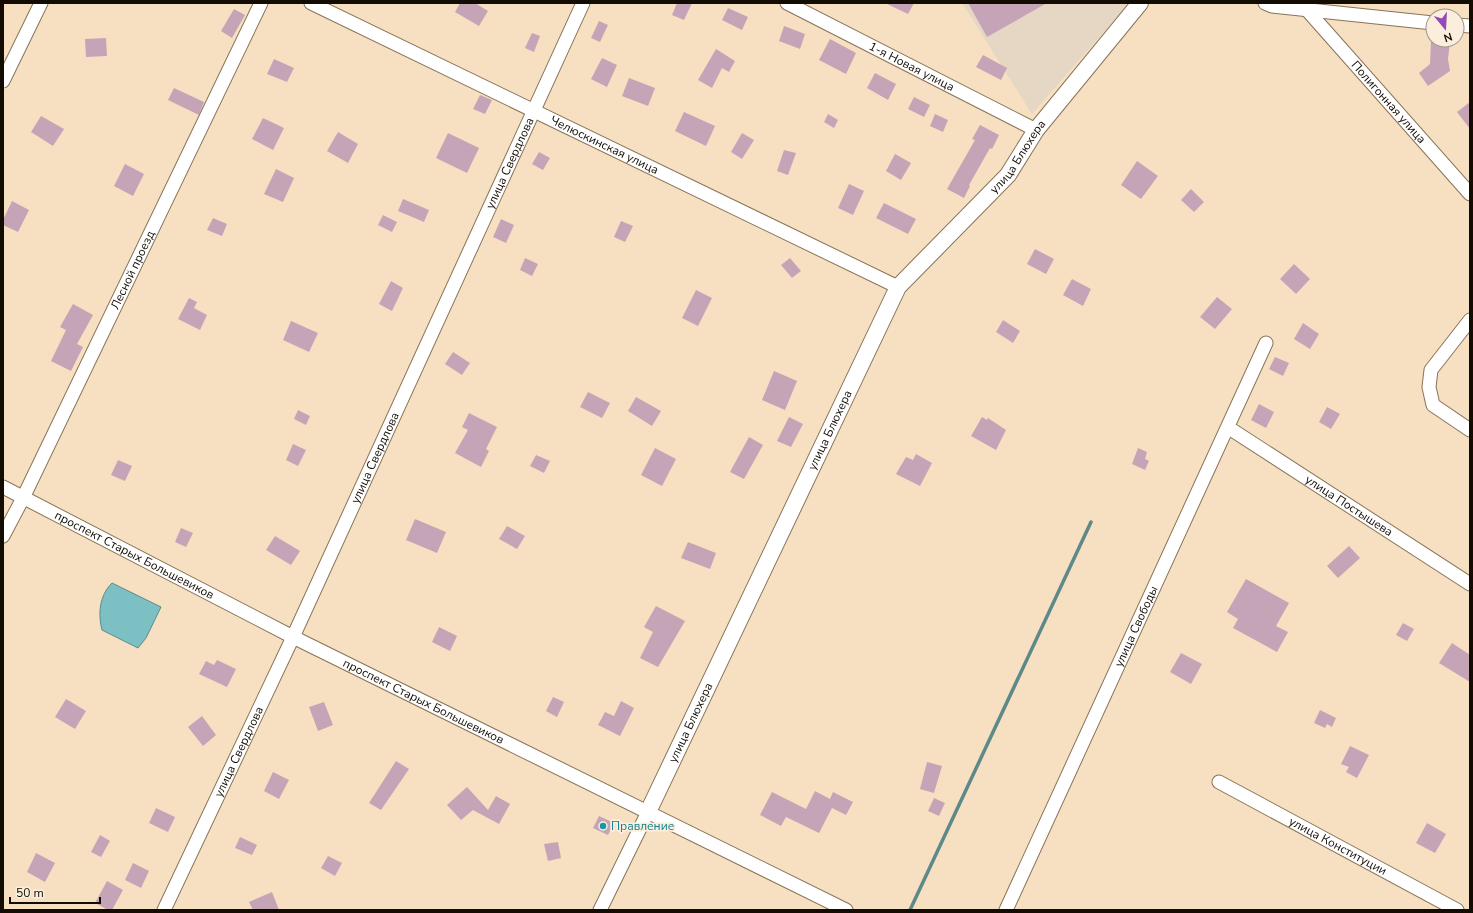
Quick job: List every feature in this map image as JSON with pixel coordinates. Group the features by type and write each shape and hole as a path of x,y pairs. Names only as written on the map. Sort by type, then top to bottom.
{"street":[{"path":"3,81 41,3"},
{"name":"Лесной проезд","path":"3,536 23,498 261,3"},
{"name":"Челюскинская улица","path":"311,3 898,287"},
{"name":"улица Свердлова","path":"164,910 293,637 583,3"},
{"name":"1-я Новая улица","path":"787,3 1036,130"},
{"name":"улица Блюхера","path":"600,910 898,287 1008,175 1036,130 1140,3"},
{"path":"1265,3 1272,6 1425,22"},
{"name":"Полигонная улица","path":"1307,10 1470,194"},
{"path":"1470,320 1431,370 1429,387 1433,405 1470,430"},
{"name":"улица Свободы","path":"1006,910 1266,343"},
{"name":"улица Постышева","path":"1228,428 1470,584"},
{"name":"проспект Старых Большевиков","path":"3,487 293,637 846,910"},
{"name":"улица Конституции","path":"1219,782 1453,909"}],"shaded area":[{"path":"962,3 1129,3 1032,114"}],"water":[{"path":"112,583 161,607 146,638 138,648 102,630 100,612 102,599"}],"building":[{"path":"460,3 475,3 488,11 479,26 455,12"},
{"path":"677,3 692,3 684,20 672,15"},
{"path":"885,3 914,3 908,14"},
{"path":"968,3 1047,3 987,37"},
{"path":"728,8 748,17 742,30 722,20"},
{"path":"234,9 245,15 232,38 221,31"},
{"path":"599,21 608,25 600,42 591,38"},
{"path":"784,26 805,34 800,49 779,41"},
{"path":"532,33 540,36 534,52 525,48"},
{"path":"106,38 107,56 86,57 85,39"},
{"path":"830,39 856,53 846,74 819,60"},
{"path":"1431,48 1449,48 1448,59 1450,71 1428,86 1419,73 1430,64"},
{"path":"716,49 735,61 729,72 722,68 712,88 698,80"},
{"path":"983,55 1007,68 1001,80 976,67"},
{"path":"602,58 617,65 607,87 591,79"},
{"path":"274,59 294,68 287,82 267,74"},
{"path":"875,73 896,84 888,100 867,88"},
{"path":"629,78 655,88 648,106 622,96"},
{"path":"174,88 204,102 199,115 168,100"},
{"path":"480,95 492,100 485,114 473,109"},
{"path":"914,97 930,105 924,117 908,109"},
{"path":"1470,102 1470,129 1457,112"},
{"path":"684,112 715,126 706,146 675,131"},
{"path":"828,114 838,120 834,128 824,122"},
{"path":"935,114 948,120 943,132 930,126"},
{"path":"41,116 64,129 53,146 31,132"},
{"path":"263,118 284,128 273,150 252,139"},
{"path":"980,125 999,135 992,149 990,148 969,185 970,186 964,198 947,189 975,140 972,139"},
{"path":"338,132 358,144 348,163 327,151"},
{"path":"448,133 479,148 467,173 436,158"},
{"path":"742,133 754,140 742,159 731,152"},
{"path":"784,150 796,153 788,175 777,171"},
{"path":"539,152 550,158 543,170 532,164"},
{"path":"895,154 911,163 901,180 886,171"},
{"path":"1137,161 1158,176 1141,199 1121,185"},
{"path":"125,164 144,174 133,196 114,186"},
{"path":"276,169 294,178 283,202 264,194"},
{"path":"849,184 864,191 853,215 838,208"},
{"path":"1191,189 1204,202 1194,212 1181,200"},
{"path":"403,199 429,210 424,222 398,211"},
{"path":"12,201 29,210 18,232 3,225 3,220"},
{"path":"884,203 916,219 908,234 876,218"},
{"path":"383,215 397,222 392,232 378,225"},
{"path":"213,218 227,224 222,236 207,230"},
{"path":"501,219 514,225 506,243 493,237"},
{"path":"621,221 633,226 625,242 614,237"},
{"path":"1035,249 1054,259 1046,274 1027,264"},
{"path":"525,258 538,264 532,276 520,270"},
{"path":"790,258 801,271 792,278 781,265"},
{"path":"1294,264 1310,279 1296,294 1280,279"},
{"path":"1072,279 1091,289 1083,306 1063,295"},
{"path":"391,281 403,288 392,311 379,304"},
{"path":"696,290 712,298 698,326 682,318"},
{"path":"1217,297 1232,309 1215,329 1200,317"},
{"path":"189,298 197,302 194,308 207,315 200,330 178,319"},
{"path":"73,304 93,315 77,344 83,347 71,371 51,361 66,330 60,327"},
{"path":"1003,320 1020,331 1013,343 996,332"},
{"path":"291,321 318,333 309,352 283,340"},
{"path":"1303,323 1319,334 1310,349 1294,339"},
{"path":"453,352 470,363 462,375 445,364"},
{"path":"1275,357 1289,363 1283,376 1269,369"},
{"path":"774,371 797,381 785,410 762,400"},
{"path":"588,392 610,403 602,418 580,407"},
{"path":"636,397 661,411 652,426 628,411"},
{"path":"1259,404 1274,412 1266,428 1251,420"},
{"path":"1327,407 1340,414 1331,429 1319,422"},
{"path":"298,410 310,416 306,425 294,419"},
{"path":"469,413 497,427 486,449 489,451 481,467 455,453 468,430 462,427"},
{"path":"789,417 803,424 791,447 777,441"},
{"path":"982,417 987,420 988,418 1006,430 996,450 971,436"},
{"path":"749,437 763,445 744,479 730,472"},
{"path":"293,444 306,450 298,466 286,460"},
{"path":"655,448 676,459 662,486 641,475"},
{"path":"1138,448 1147,452 1145,459 1149,461 1145,470 1132,464"},
{"path":"916,454 932,463 920,486 896,474 906,457 913,460"},
{"path":"536,455 550,461 544,473 530,466"},
{"path":"118,460 132,466 125,481 111,475"},
{"path":"415,519 446,532 437,553 406,540"},
{"path":"507,526 525,536 517,549 499,539"},
{"path":"181,528 193,533 186,547 175,542"},
{"path":"275,536 300,551 291,565 266,550"},
{"path":"688,542 716,553 710,569 681,558"},
{"path":"1349,546 1360,558 1338,578 1327,566"},
{"path":"1246,579 1289,603 1276,626 1288,632 1277,652 1233,628 1238,619 1227,612"},
{"path":"656,606 685,621 658,667 640,658 653,632 644,627"},
{"path":"1403,623 1414,629 1407,641 1396,635"},
{"path":"439,627 457,636 450,651 432,642"},
{"path":"1452,643 1470,655 1470,682 1439,663"},
{"path":"1181,653 1202,664 1191,684 1170,672"},
{"path":"217,660 236,669 227,687 199,674 206,661 214,665"},
{"path":"553,697 564,702 557,717 546,711"},
{"path":"66,699 86,711 75,729 55,717"},
{"path":"621,701 634,708 620,736 598,725 605,712 614,716"},
{"path":"324,702 333,725 318,731 309,707"},
{"path":"1320,710 1336,718 1332,727 1327,724 1325,728 1314,723"},
{"path":"202,716 216,735 203,746 188,727"},
{"path":"1350,746 1369,755 1357,778 1346,772 1349,767 1341,764"},
{"path":"396,761 409,769 381,810 369,803"},
{"path":"927,762 942,766 934,793 920,789"},
{"path":"273,772 289,780 279,799 264,791"},
{"path":"467,787 488,810 496,796 510,804 499,824 473,810 461,820 447,805"},
{"path":"815,791 830,799 833,792 853,802 846,815 832,808 819,833 786,817 781,826 760,815 772,792 806,809"},
{"path":"934,798 945,803 939,816 928,811"},
{"path":"156,808 175,817 168,832 149,823"},
{"name":"Правление","path":"599,816 614,823 608,835 593,828"},
{"path":"1427,823 1446,834 1435,853 1416,843"},
{"path":"100,835 110,841 101,857 91,852"},
{"path":"240,837 257,845 252,855 235,848"},
{"path":"558,842 561,858 548,861 544,844"},
{"path":"36,853 55,863 45,882 27,872"},
{"path":"328,856 342,863 335,876 321,868"},
{"path":"133,863 149,871 141,888 125,880"},
{"path":"107,881 123,890 112,910 108,910 95,903"},
{"path":"272,892 279,910 253,910 249,902"}],"waterway":[{"path":"910,910 1091,522"}],"place":[{"name":"Правление","path":"603,826"}]}
